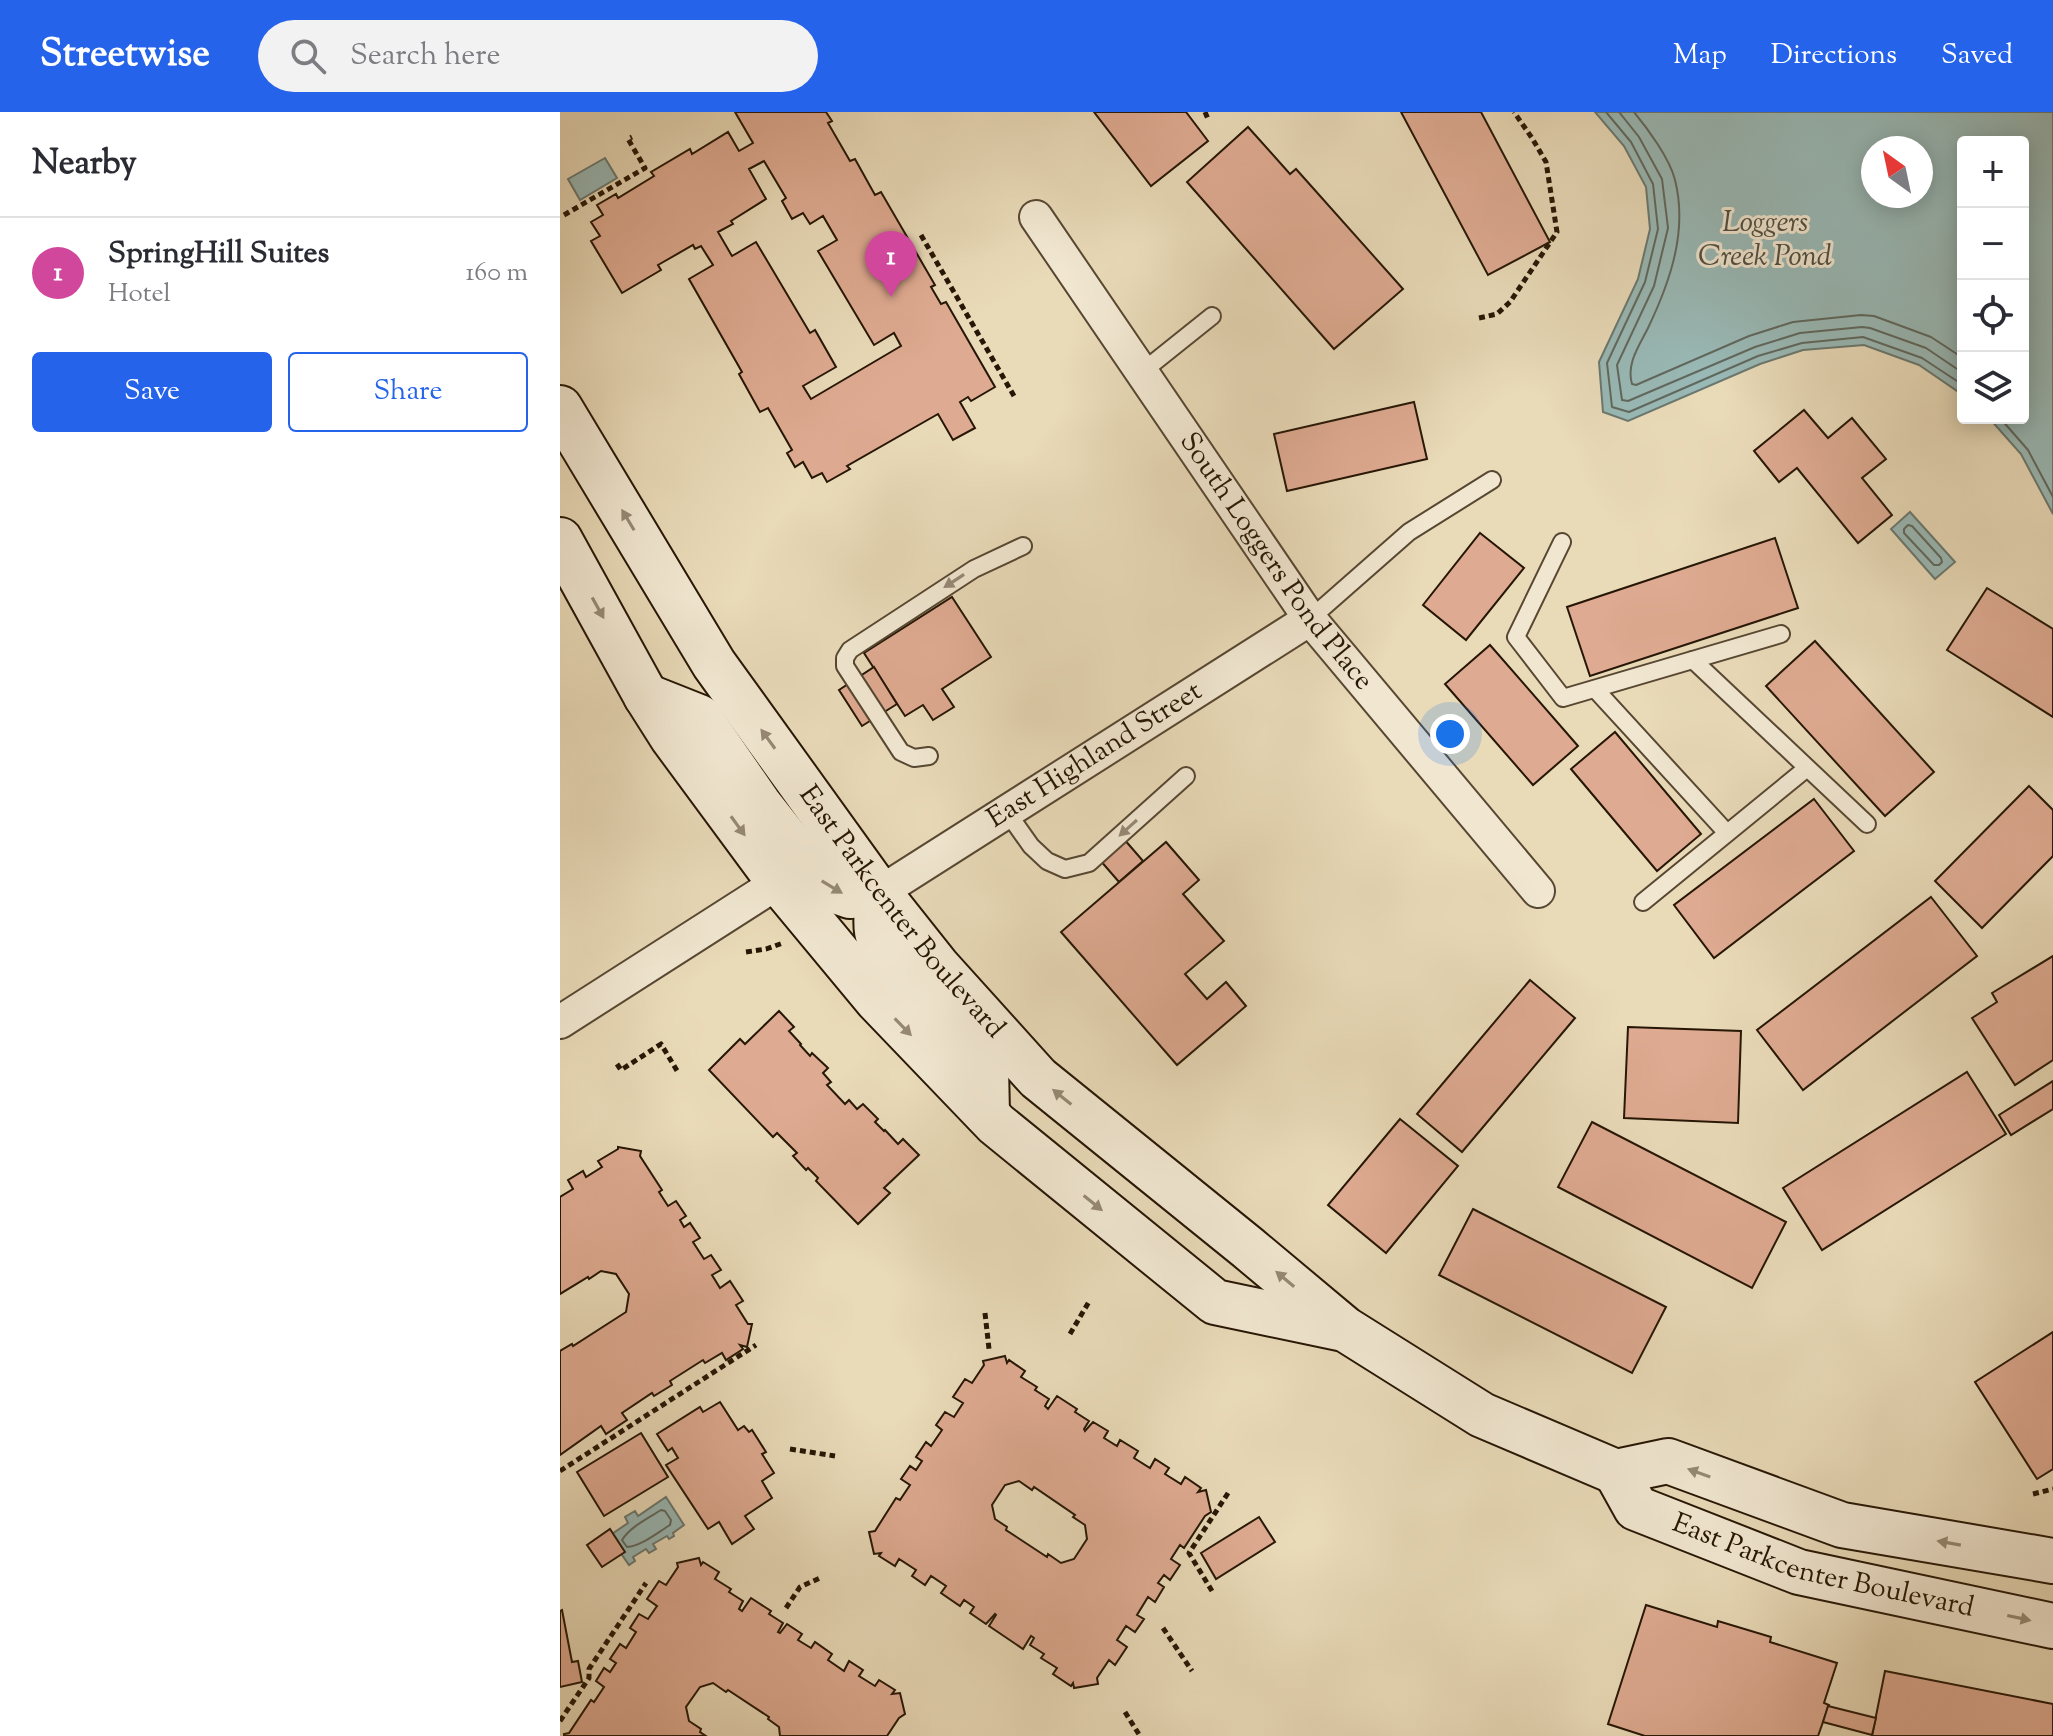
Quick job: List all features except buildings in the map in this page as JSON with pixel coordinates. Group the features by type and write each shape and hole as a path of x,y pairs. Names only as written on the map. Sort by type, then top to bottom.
{"main road":[{"name":"East Parkcenter Boulevard","path":"560,408 714,664 879,893 937,966 1038,1078 1345,1329 1482,1415 1616,1472 1668,1461 1842,1525 2053,1561"},
{"name":"East Parkcenter Boulevard","path":"560,540 672,737 779,882 877,1000 996,1124 1215,1302 1345,1329"},
{"path":"646,696 699,717 759,804 811,870 830,889 850,896 879,893 875,926 880,947 892,965 986,1066 987,1114"},
{"name":"East Parkcenter Boulevard","path":"1616,1472 1636,1508 1799,1572 2053,1626"}],"street":[{"name":"South Loggers Pond Place","path":"1036,217 1310,619 1538,891"},
{"name":"East Highland Street","path":"879,893 1310,619"},
{"path":"560,1022 779,882"}],"lane":[{"path":"1142,372 1212,316"},
{"path":"1310,619 1409,532 1492,480"},
{"path":"1562,542 1516,637 1563,698 1781,634"},
{"path":"929,756 914,758 901,752 845,666 845,658 850,650 974,569 1023,546"},
{"path":"1693,660 1867,824"},
{"path":"1595,689 1727,833"},
{"path":"1643,902 1807,768"},
{"path":"1007,812 1031,846 1047,861 1065,869 1089,863 1186,776"}],"path":[{"path":"1479,318 1497,314 1510,302 1557,232 1546,162 1514,112"},
{"path":"564,215 645,168 628,139 632,137"},
{"path":"921,235 1014,396"},
{"path":"746,952 784,942"},
{"path":"617,1064 621,1070 661,1044 679,1074"},
{"path":"1070,1334 1090,1300"},
{"path":"985,1313 989,1349"},
{"path":"560,1471 756,1345"},
{"path":"790,1449 835,1456"},
{"path":"2033,1494 2053,1489"},
{"path":"1212,1591 1189,1553 1230,1490"},
{"path":"786,1608 800,1587 820,1578"},
{"path":"560,1721 589,1678 589,1669 646,1583"},
{"path":"1163,1628 1192,1671"},
{"path":"1125,1712 1140,1736"}],"water":[{"name":"Loggers Creek Pond","path":"1595,112 2053,112 2053,514 2021,454 1994,424 2029,424 2029,136 1957,136 1957,391 1919,365 1864,345 1803,350 1760,364 1628,421 1603,412 1599,362 1638,279 1650,229 1646,187 1624,146"},
{"path":"605,158 617,178 580,200 568,179"},
{"path":"1910,512 1955,562 1935,579 1891,529"},
{"path":"666,1497 684,1525 673,1533 674,1536 669,1539 667,1536 653,1544 656,1549 649,1553 646,1549 633,1557 635,1561 629,1565 609,1536 628,1523 625,1517 635,1511 638,1516"}],"place":[{"name":"SpringHill Suites","path":"891,297"}]}
